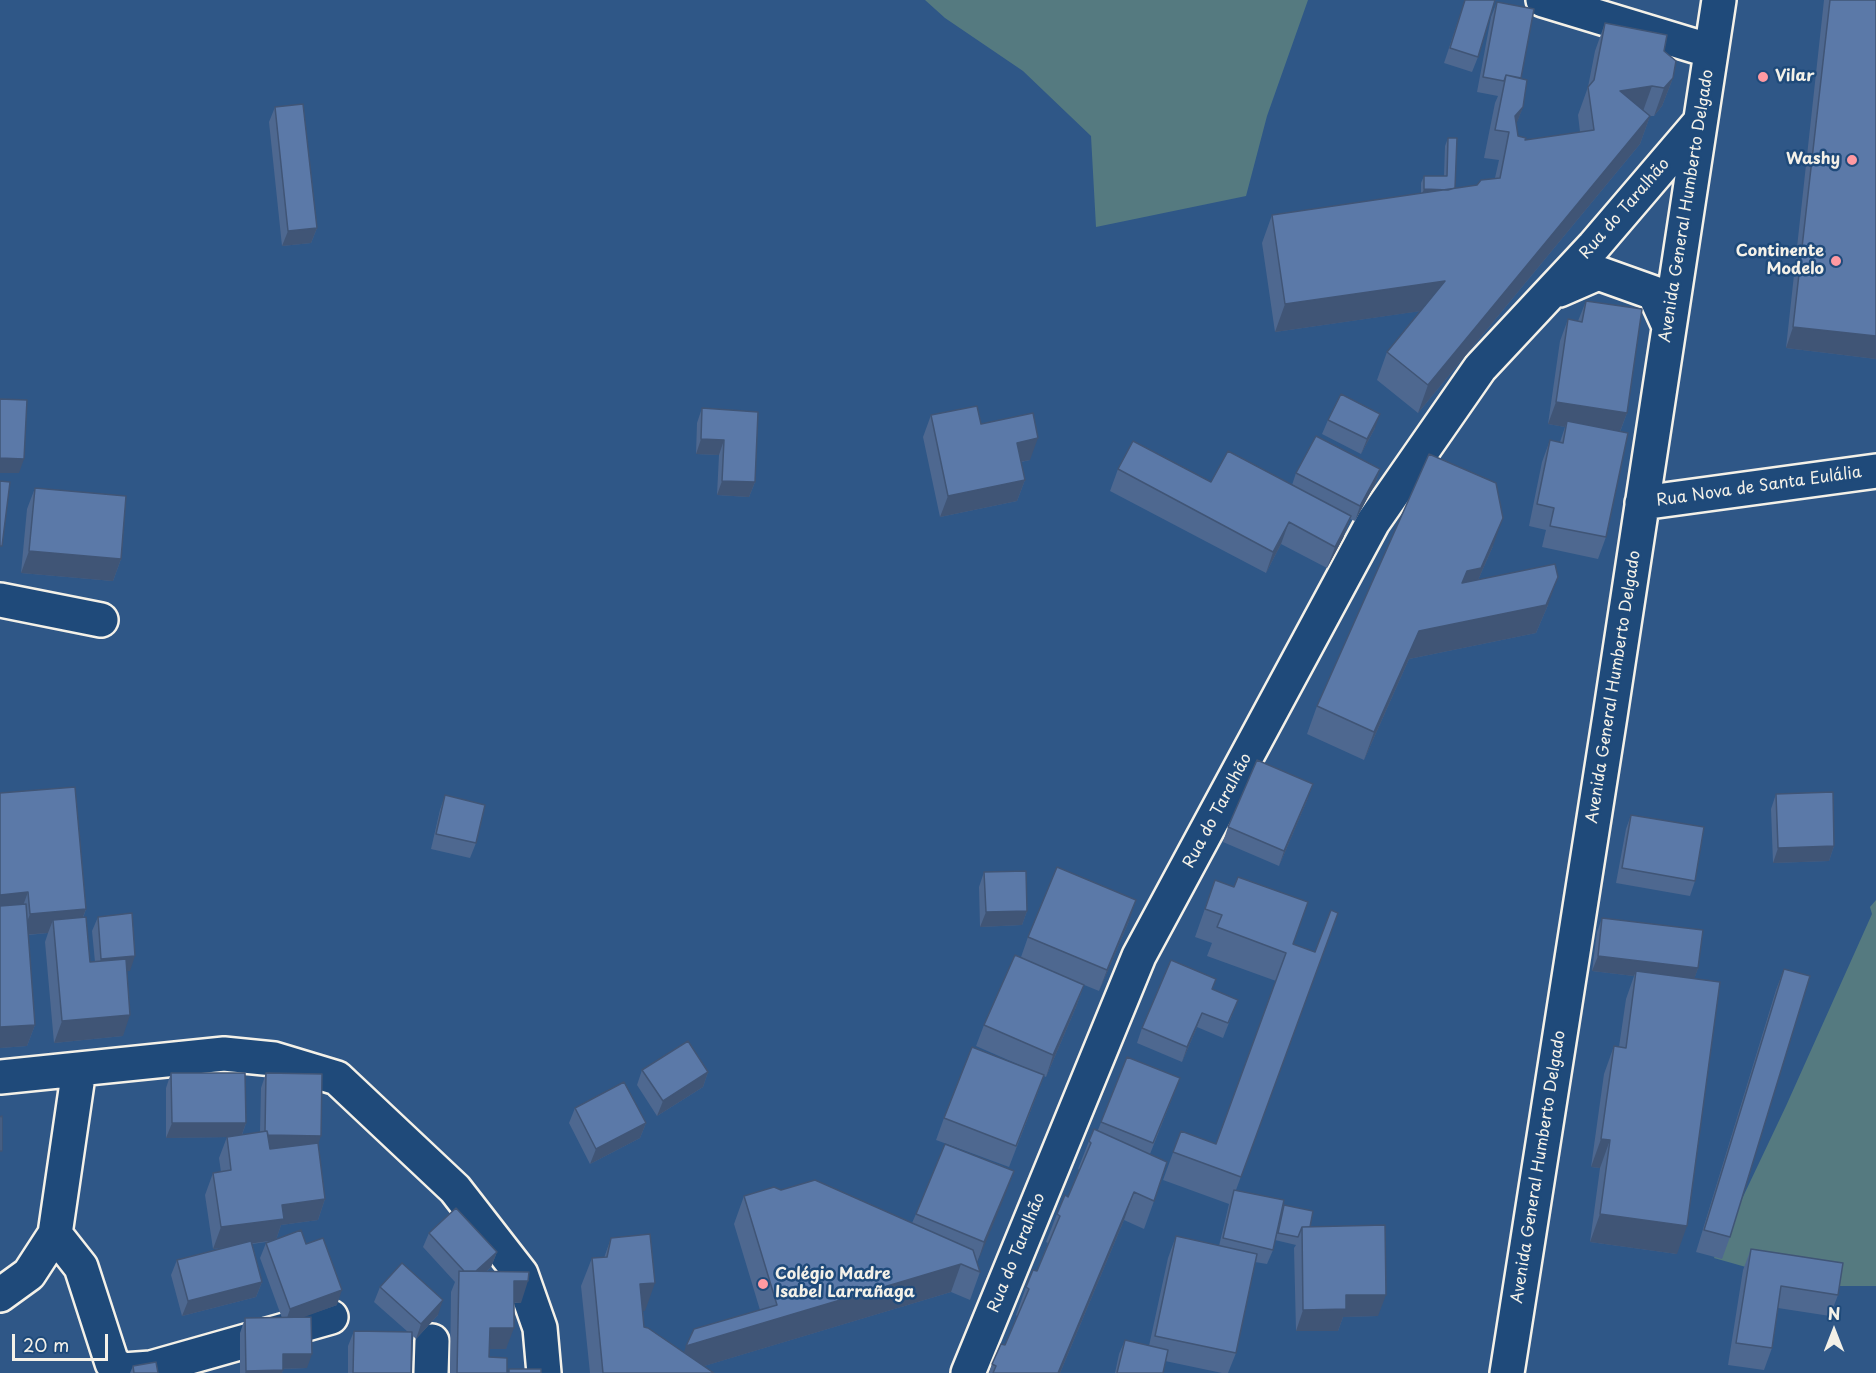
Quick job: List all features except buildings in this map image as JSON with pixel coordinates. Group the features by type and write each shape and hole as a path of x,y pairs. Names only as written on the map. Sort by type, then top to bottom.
{"street":[{"path":"1543,0 1711,51"},
{"name":"Avenida General Humberto Delgado","path":"1507,1373 1719,0"},
{"name":"Rua do Taralhão","path":"968,1373 1139,956 1373,522 1480,368 1594,246 1700,122"},
{"name":"Rua do Taralhão","path":"1549,294 1598,273 1654,293 1668,324"},
{"name":"Rua Nova de Santa Eulália","path":"1642,503 1876,471"},
{"path":"0,600 101,620"},
{"path":"0,1077 224,1054 274,1059 337,1078 455,1189 521,1274 540,1328 544,1373"},
{"path":"0,1295 28,1274 55,1234 79,1069"},
{"path":"55,1234 81,1267 112,1363 123,1370 151,1368 331,1317"}],"green space":[{"path":"925,0 1308,0 1267,116 1246,196 1096,227 1091,136 1023,71 945,18"},
{"path":"1876,900 1876,1286 1813,1286 1714,1258 1786,1106 1872,914 1870,907"}],"place":[{"name":"Vilar","path":"1763,77"},
{"name":"Washy","path":"1852,160"},
{"name":"Continente Modelo","path":"1836,261"},
{"name":"Colégio Madre Isabel Larrañaga","path":"763,1284"}]}
